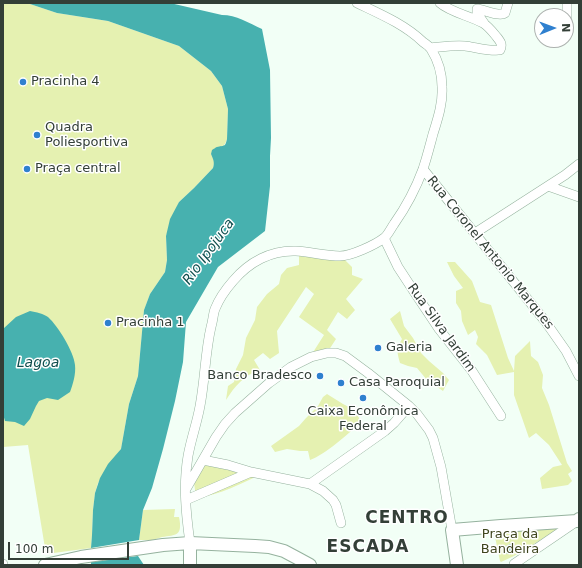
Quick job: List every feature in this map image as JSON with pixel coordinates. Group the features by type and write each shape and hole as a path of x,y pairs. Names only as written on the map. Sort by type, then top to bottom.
{"street":[{"path":"190,565 190,543 186,516 186,468 188,454 196,429 210,330 215,309 224,294 245,268 270,254 296,251 341,256 363,250 384,238 405,208 423,169 442,100 441,72 437,60 430,48 402,26 357,3"},
{"path":"440,3 484,23"},
{"path":"430,48 463,46 498,50 501,48 501,42 484,23 477,13 477,9 502,14 505,12 508,3"},
{"path":"475,233 565,175 579,164"},
{"name":"Rua Coronel Antonio Marques","path":"423,169 545,321 566,351 579,376"},
{"path":"548,186 579,197"},
{"name":"Rua Silva Jardim","path":"384,238 398,267 415,293 439,329 472,371 501,416"},
{"path":"186,496 216,436 235,413 269,383 291,367 311,357 327,352 336,353 345,356 368,372 418,414 429,430 437,449 441,467 457,565"},
{"path":"310,484 385,431 409,406"},
{"path":"203,460 237,467 251,472 310,484 333,500 341,523"},
{"path":"186,496 251,472"},
{"path":"452,530 578,520"},
{"path":"514,564 578,520"},
{"path":"44,565 81,557 190,543 269,547 284,551 300,558 310,565"}],"green space":[{"path":"3,3 27,3 57,13 108,21 179,46 211,71 222,86 228,109 226,143 223,146 217,147 211,154 214,161 213,168 179,202 166,236 167,260 165,272 150,294 144,310 138,376 129,404 121,449 98,483 95,493 91,548 46,554 28,445 3,447"},
{"path":"299,256 345,260 352,267 352,275 363,279 346,299 355,310 347,319 338,312 327,330 336,339 325,356 310,357 324,335 299,317 314,294 306,287 277,331 279,353 270,359 263,353 254,360 260,370 249,375 240,382 226,400 228,386 234,382 236,369 243,355 246,338 255,320 257,307 267,294 279,284 281,275 287,268 299,265"},
{"path":"447,262 455,262 472,281 480,302 491,305 508,358 514,371 515,356 530,341 531,356 538,362 543,375 542,388 549,405 567,463 572,471 568,474 572,481 568,485 542,489 540,478 553,467 562,465 549,445 536,433 529,438 514,395 514,372 497,375 487,355 476,344 478,337 475,330 468,335 462,321 461,311 456,303 456,291 463,288 454,276"},
{"path":"400,311 404,326 413,338 421,353 449,380 443,391 427,380 417,368 400,363 398,351 402,339 390,319"},
{"path":"327,394 355,410 361,422 330,449 310,460 308,451 287,449 275,452 271,446 299,426"},
{"path":"204,460 264,473 239,485 214,494 196,498 194,482"},
{"path":"175,509 174,517 179,517 180,528 175,535 152,540 139,540 143,510"},
{"name":"Praça da Bandeira","path":"557,528 557,530 514,556 501,562 500,561 494,532"}],"water":[{"name":"Rio Ipojuca","path":"27,3 170,3 232,16 262,29 270,70 270,186 265,231 218,267 186,322 183,362 175,401 152,488 143,510 139,540 91,548 95,493 100,478 108,464 121,449 129,404 138,376 144,310 150,294 165,272 167,260 166,236 170,219 179,202 213,168 214,162 211,154 212,150 226,144 228,109 222,86 211,71 179,46 108,21 57,13"},
{"name":"Lagoa","path":"30,311 40,313 48,317 56,326 72,353 75,372 70,392 58,400 47,398 39,401 30,419 24,426 15,422 5,421 3,414 3,329 16,317"},
{"path":"512,543 515,549 507,554 503,548"},
{"path":"138,556 144,565 91,565 91,562"}],"place":[{"name":"Pracinha 4","path":"23,82"},
{"name":"Quadra Poliesportiva","path":"37,135"},
{"name":"Praça central","path":"27,169"},
{"name":"Pracinha 1","path":"108,323"},
{"name":"Galeria","path":"378,348"},
{"name":"Banco Bradesco","path":"320,376"},
{"name":"Casa Paroquial","path":"341,383"},
{"name":"Caixa Econômica Federal","path":"363,398"}],"district":[{"name":"CENTRO","path":"407,519"},
{"name":"ESCADA","path":"368,548"}]}
